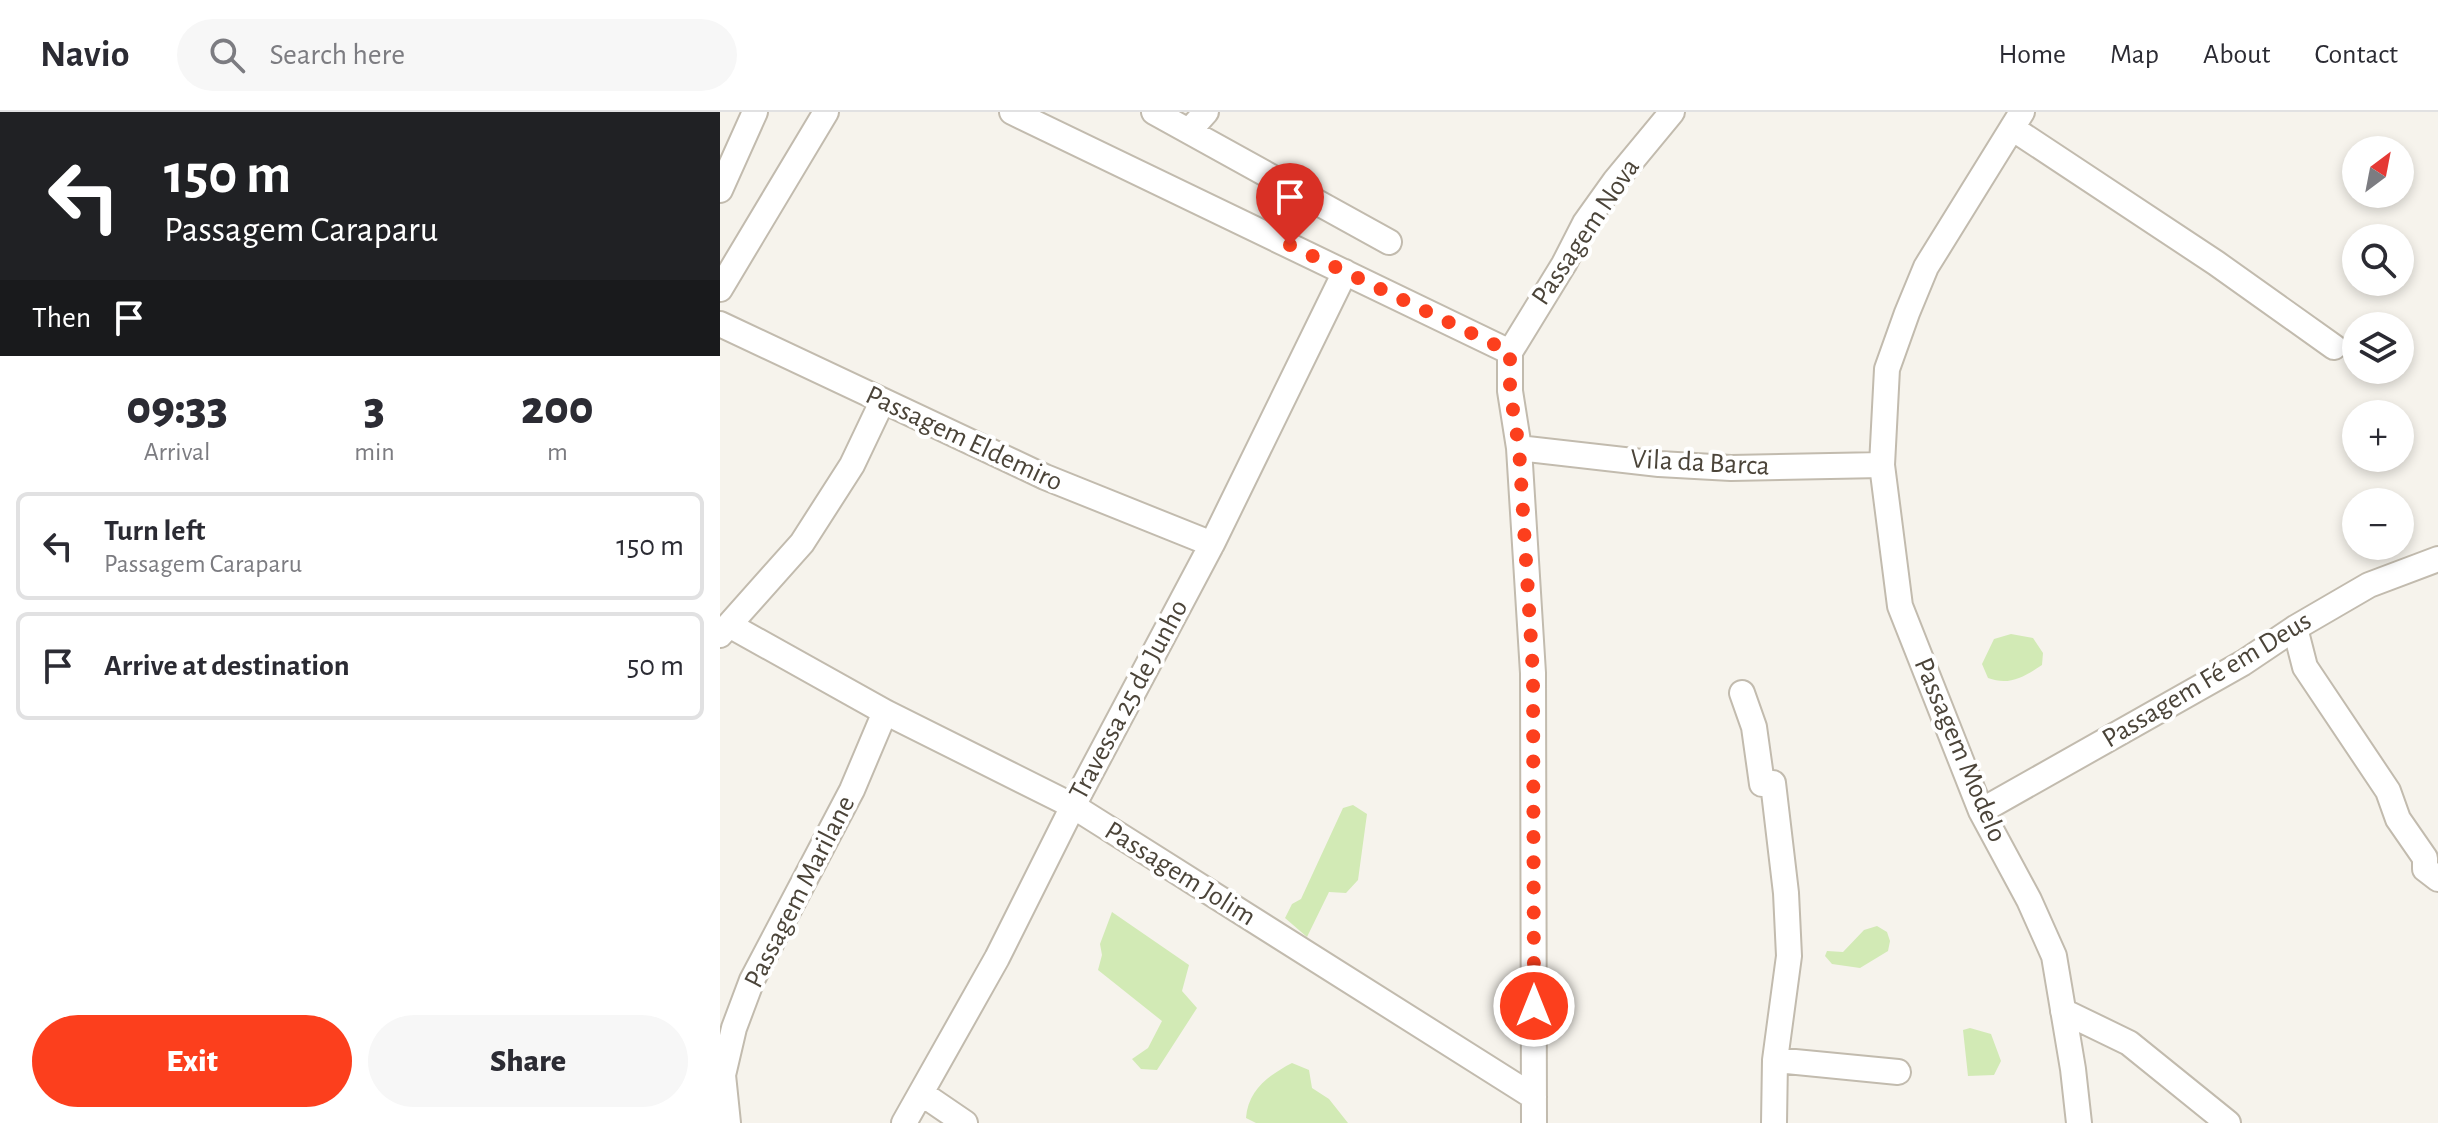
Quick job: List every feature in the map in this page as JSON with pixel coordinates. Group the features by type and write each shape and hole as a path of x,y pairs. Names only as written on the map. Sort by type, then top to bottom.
{"street":[{"path":"720,190 755,112"},
{"path":"720,289 826,112"},
{"path":"1012,112 1510,352 1510,391 1519,448 1533,673 1534,1123"},
{"path":"1154,112 1389,242"},
{"path":"1189,131 1206,112"},
{"name":"Passagem Nova","path":"1510,352 1564,264 1585,223 1672,112"},
{"path":"2017,120 2334,347"},
{"name":"Passagem Modelo","path":"2017,120 1926,267 1887,369 1882,465 1900,606 1981,811 2029,900 2054,956 2079,1123"},
{"name":"Travessa 25 de Junho","path":"904,1123 997,958 1073,806 1212,544 1345,272"},
{"name":"Passagem Eldemiro","path":"720,324 1045,477 1212,544"},
{"path":"726,630 802,543 852,465 882,402"},
{"name":"Vila da Barca","path":"1519,448 1659,464 1731,468 1882,465"},
{"name":"Passagem Fé em Deus","path":"1981,811 2243,663 2369,585 2438,559"},
{"path":"2295,628 2305,667 2388,791 2398,819 2425,858 2425,869 2438,879"},
{"name":"Passagem Jolim","path":"726,630 1073,806 1534,1097"},
{"path":"1742,693 1754,727 1762,784 1773,783 1786,893 1789,956 1775,1060 1774,1123"},
{"name":"Passagem Marilane","path":"728,1123 723,1075 743,1004 758,969 852,790 885,712"},
{"path":"2063,1011 2129,1043 2228,1123"},
{"path":"1775,1060 1898,1072"},
{"path":"921,1093 965,1123"}],"green space":[{"path":"2011,634 2033,638 2043,653 2042,665 2016,679 2003,681 1988,678 1982,664 1994,639"},
{"path":"1353,805 1367,814 1358,880 1346,893 1329,892 1307,937 1285,918 1292,904 1301,899 1343,808"},
{"path":"1112,912 1189,965 1182,991 1197,1008 1157,1070 1141,1069 1132,1059 1148,1048 1162,1021 1098,970 1102,955 1100,944"},
{"path":"1877,926 1887,932 1890,941 1888,951 1860,968 1832,964 1825,956 1827,951 1843,952 1864,930"},
{"path":"1970,1028 1991,1034 2001,1061 1994,1075 1968,1076 1963,1030"},
{"path":"1292,1063 1309,1070 1312,1088 1329,1099 1348,1123 1256,1123 1246,1118 1255,1091"}],"route":[{"path":"1290,245 1510,352 1510,391 1519,448 1533,673 1534,1006"}]}
